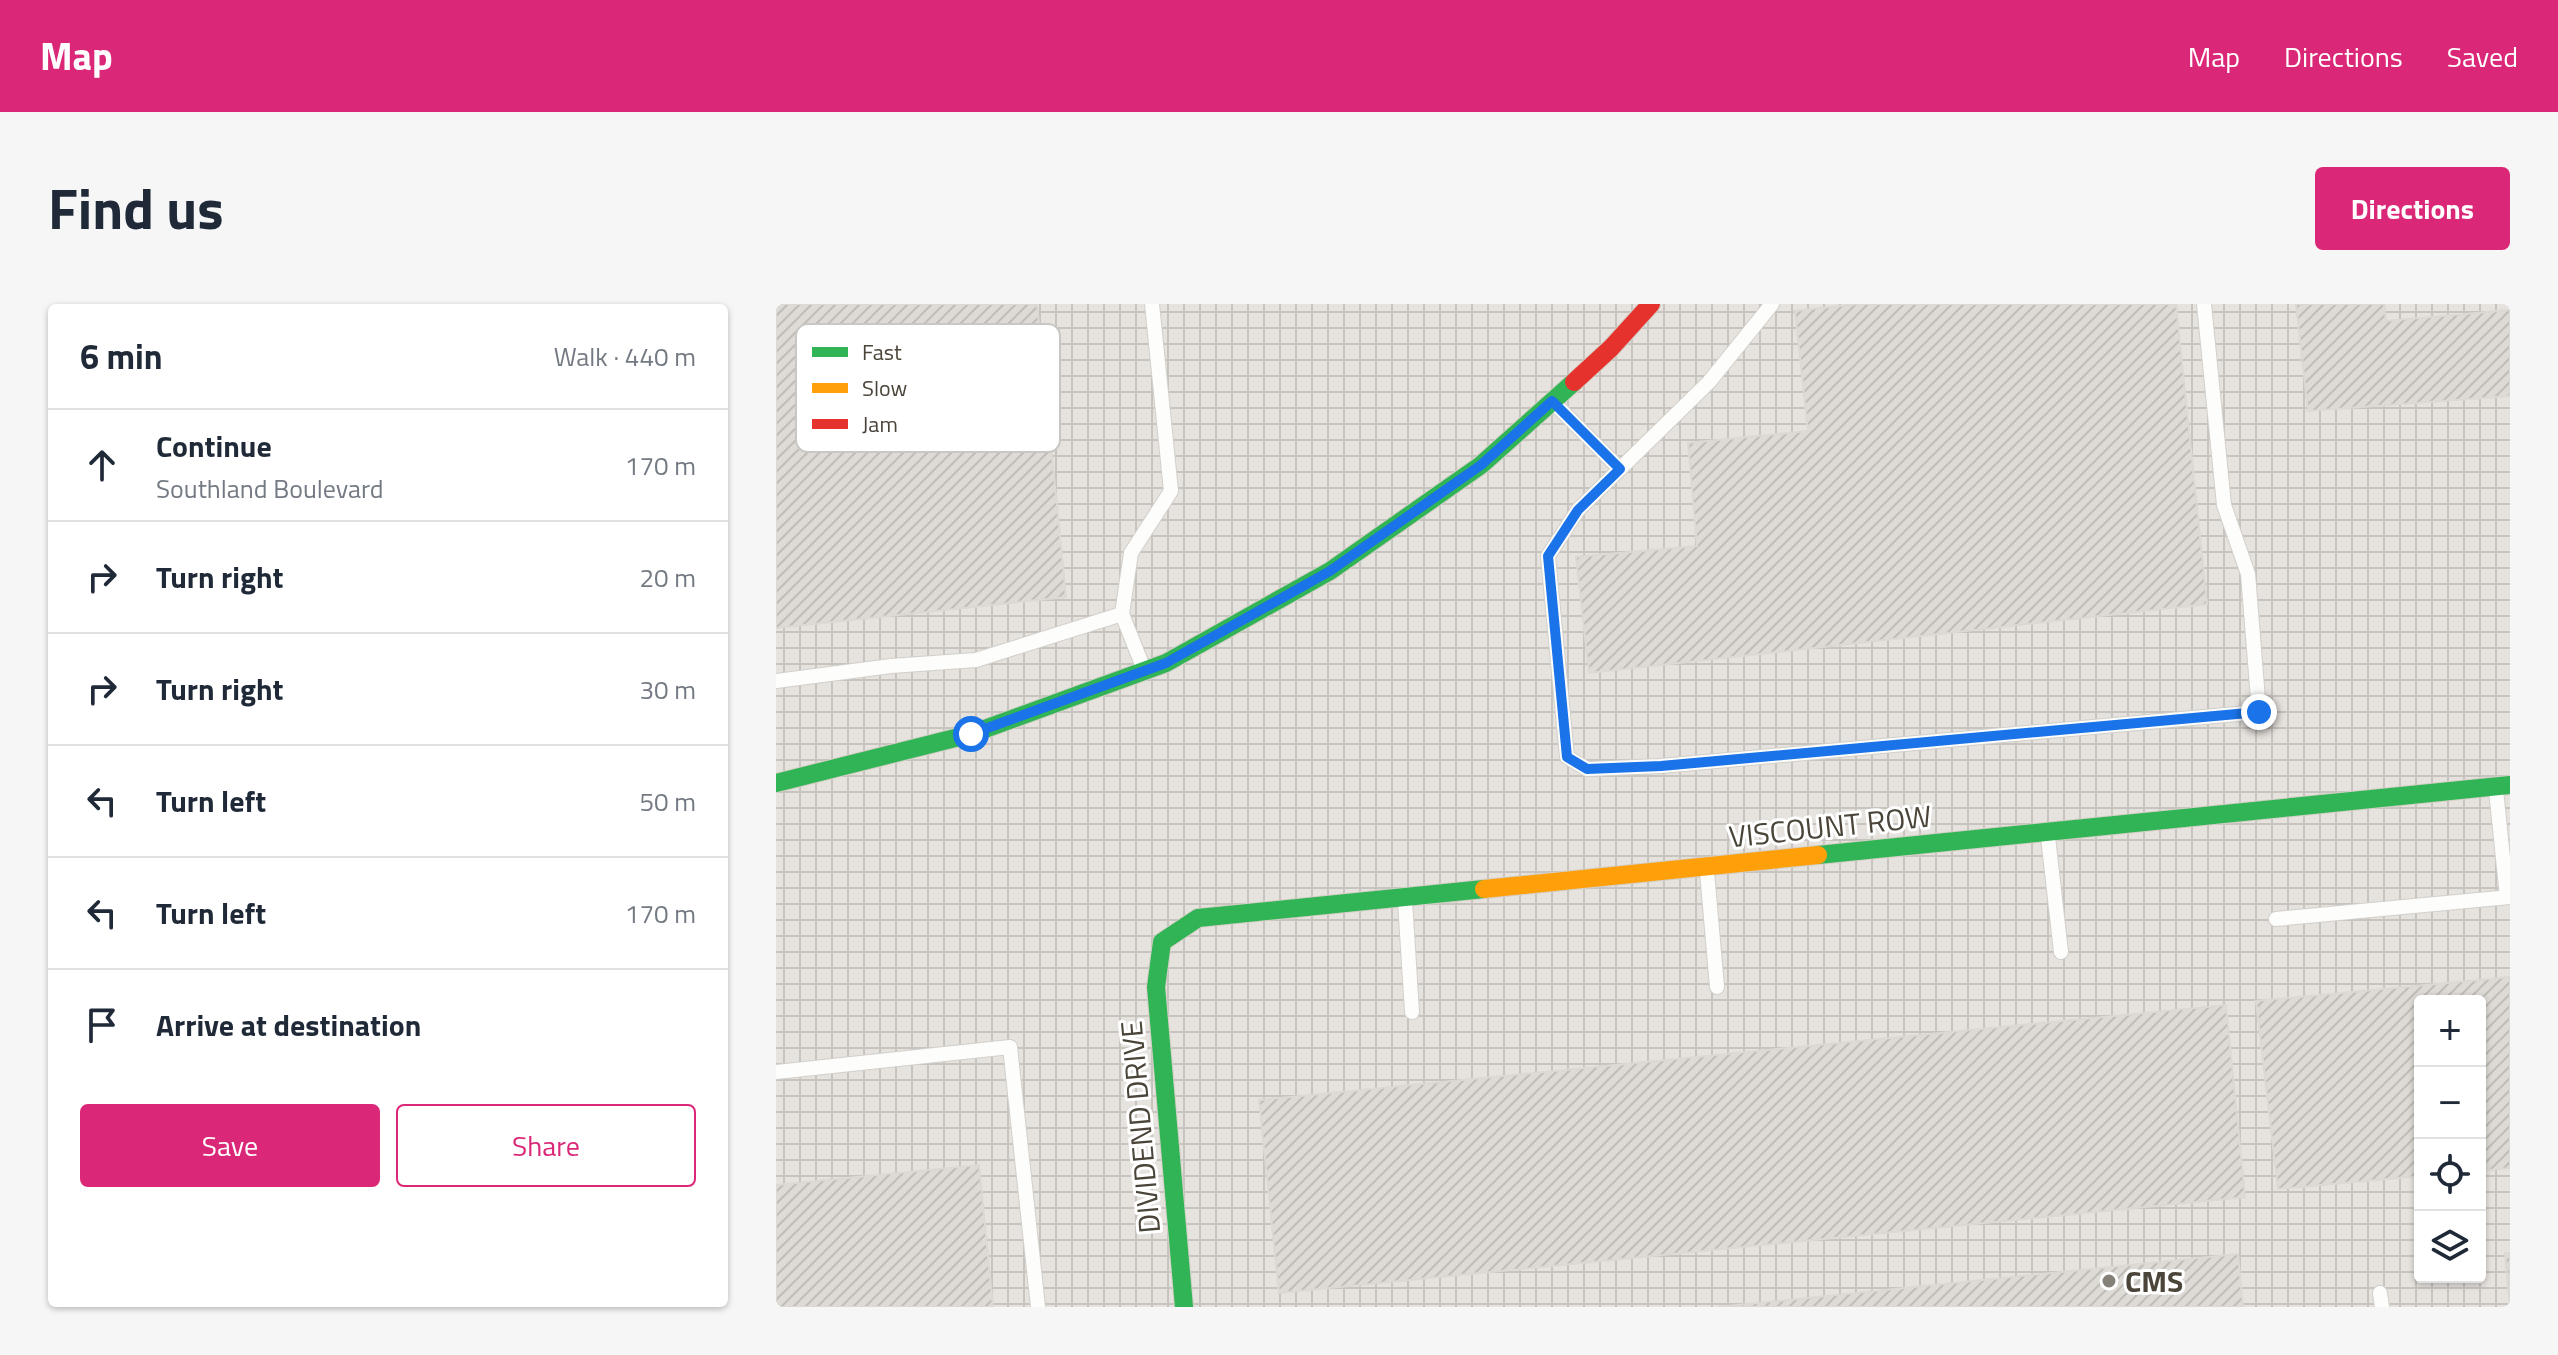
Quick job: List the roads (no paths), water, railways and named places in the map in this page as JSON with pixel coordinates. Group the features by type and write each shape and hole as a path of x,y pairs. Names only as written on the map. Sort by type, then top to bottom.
{"street":[{"path":"776,783 971,734 1166,663 1330,571 1481,465 1611,348 1651,304"},
{"name":"VISCOUNT ROW","path":"1162,942 1198,918 2503,786"},
{"name":"DIVIDEND DRIVE","path":"1162,942 1156,987 1184,1307"}],"lane":[{"path":"1144,671 1122,614 1131,553 1171,491 1152,304"},
{"path":"1772,304 1709,382 1578,510 1548,556 1567,757 1587,769 1661,766 2259,712 2248,574 2224,505 2204,304"},
{"path":"1552,401 1620,469"},
{"path":"776,681 891,666 976,660 1122,614"},
{"path":"2276,919 2509,897 2503,786"},
{"path":"2047,832 2061,952"},
{"path":"1706,867 1717,987"},
{"path":"1404,897 1412,1012"},
{"path":"776,1072 1010,1047 1038,1307"}],"place":[{"name":"CMS","path":"2109,1281"}]}
